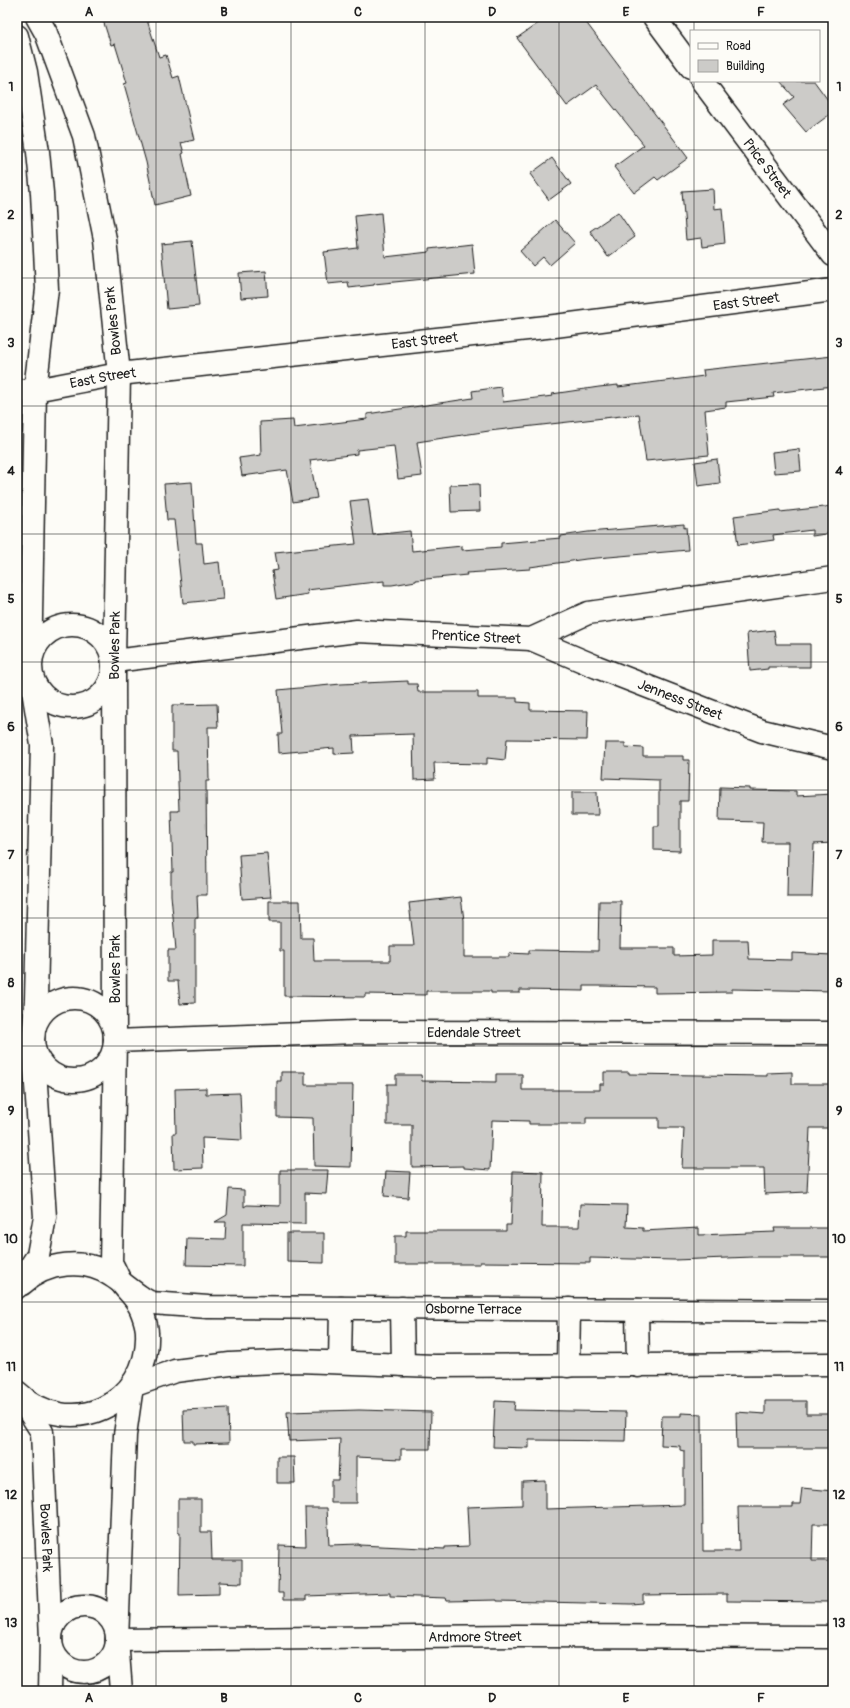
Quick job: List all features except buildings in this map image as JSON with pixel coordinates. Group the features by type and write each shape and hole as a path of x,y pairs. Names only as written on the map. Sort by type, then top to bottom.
{"street":[{"name":"Bowles Park","path":"17,1392 32,1404 42,1409 63,1415 96,1412 116,1402 132,1386 145,1360 147,1332 139,1304 121,1282 112,1263 115,1041 114,661 119,374 105,239 84,136 46,33 37,17"},
{"path":"654,17 690,66"},
{"name":"Bowles Park","path":"17,36 26,72 33,112 44,225 47,289 26,390 24,673 42,745 36,999 25,1041 45,1217 38,1254 17,1288"},
{"name":"Price Street","path":"703,82 833,255"},
{"name":"East Street","path":"26,390 119,374 555,326 833,290"},
{"name":"Prentice Street","path":"114,661 357,631 531,639 588,613 833,578"},
{"path":"66,625 83,626 97,633 108,646 114,661 111,682 98,700 78,708 56,706 38,692 24,673 39,641 51,630 66,625"},
{"name":"Jenness Street","path":"531,639 597,667 762,731 833,748"},
{"path":"66,998 81,998 95,1003 106,1013 113,1026 115,1041 112,1054 104,1066 94,1075 80,1079 67,1079 54,1075 43,1066 36,1054 25,1041 42,1013 53,1004 66,998"},
{"name":"Edendale Street","path":"115,1041 355,1032 833,1033"},
{"name":"Bowles Park","path":"17,1288 34,1275 46,1269 59,1265 72,1264 98,1269 110,1274 121,1282"},
{"name":"Osborne Terrace","path":"121,1282 149,1302 208,1307 833,1311"},
{"path":"340,1362 342,1308"},
{"path":"402,1308 403,1365"},
{"path":"568,1366 569,1309"},
{"path":"637,1310 638,1366"},
{"path":"132,1386 175,1371 216,1366 298,1361 403,1365 568,1366 833,1364"},
{"name":"Bowles Park","path":"121,1691 117,1640 125,1435 132,1386"},
{"name":"Bowles Park","path":"17,1392 42,1432 51,1639 50,1691"},
{"path":"85,1606 97,1608 108,1616 115,1627 117,1640 114,1654 104,1665 91,1672 76,1672 63,1665 54,1653 51,1639 53,1626 61,1615 72,1608 85,1606"},
{"name":"Ardmore Street","path":"117,1640 516,1636 833,1637"}]}
